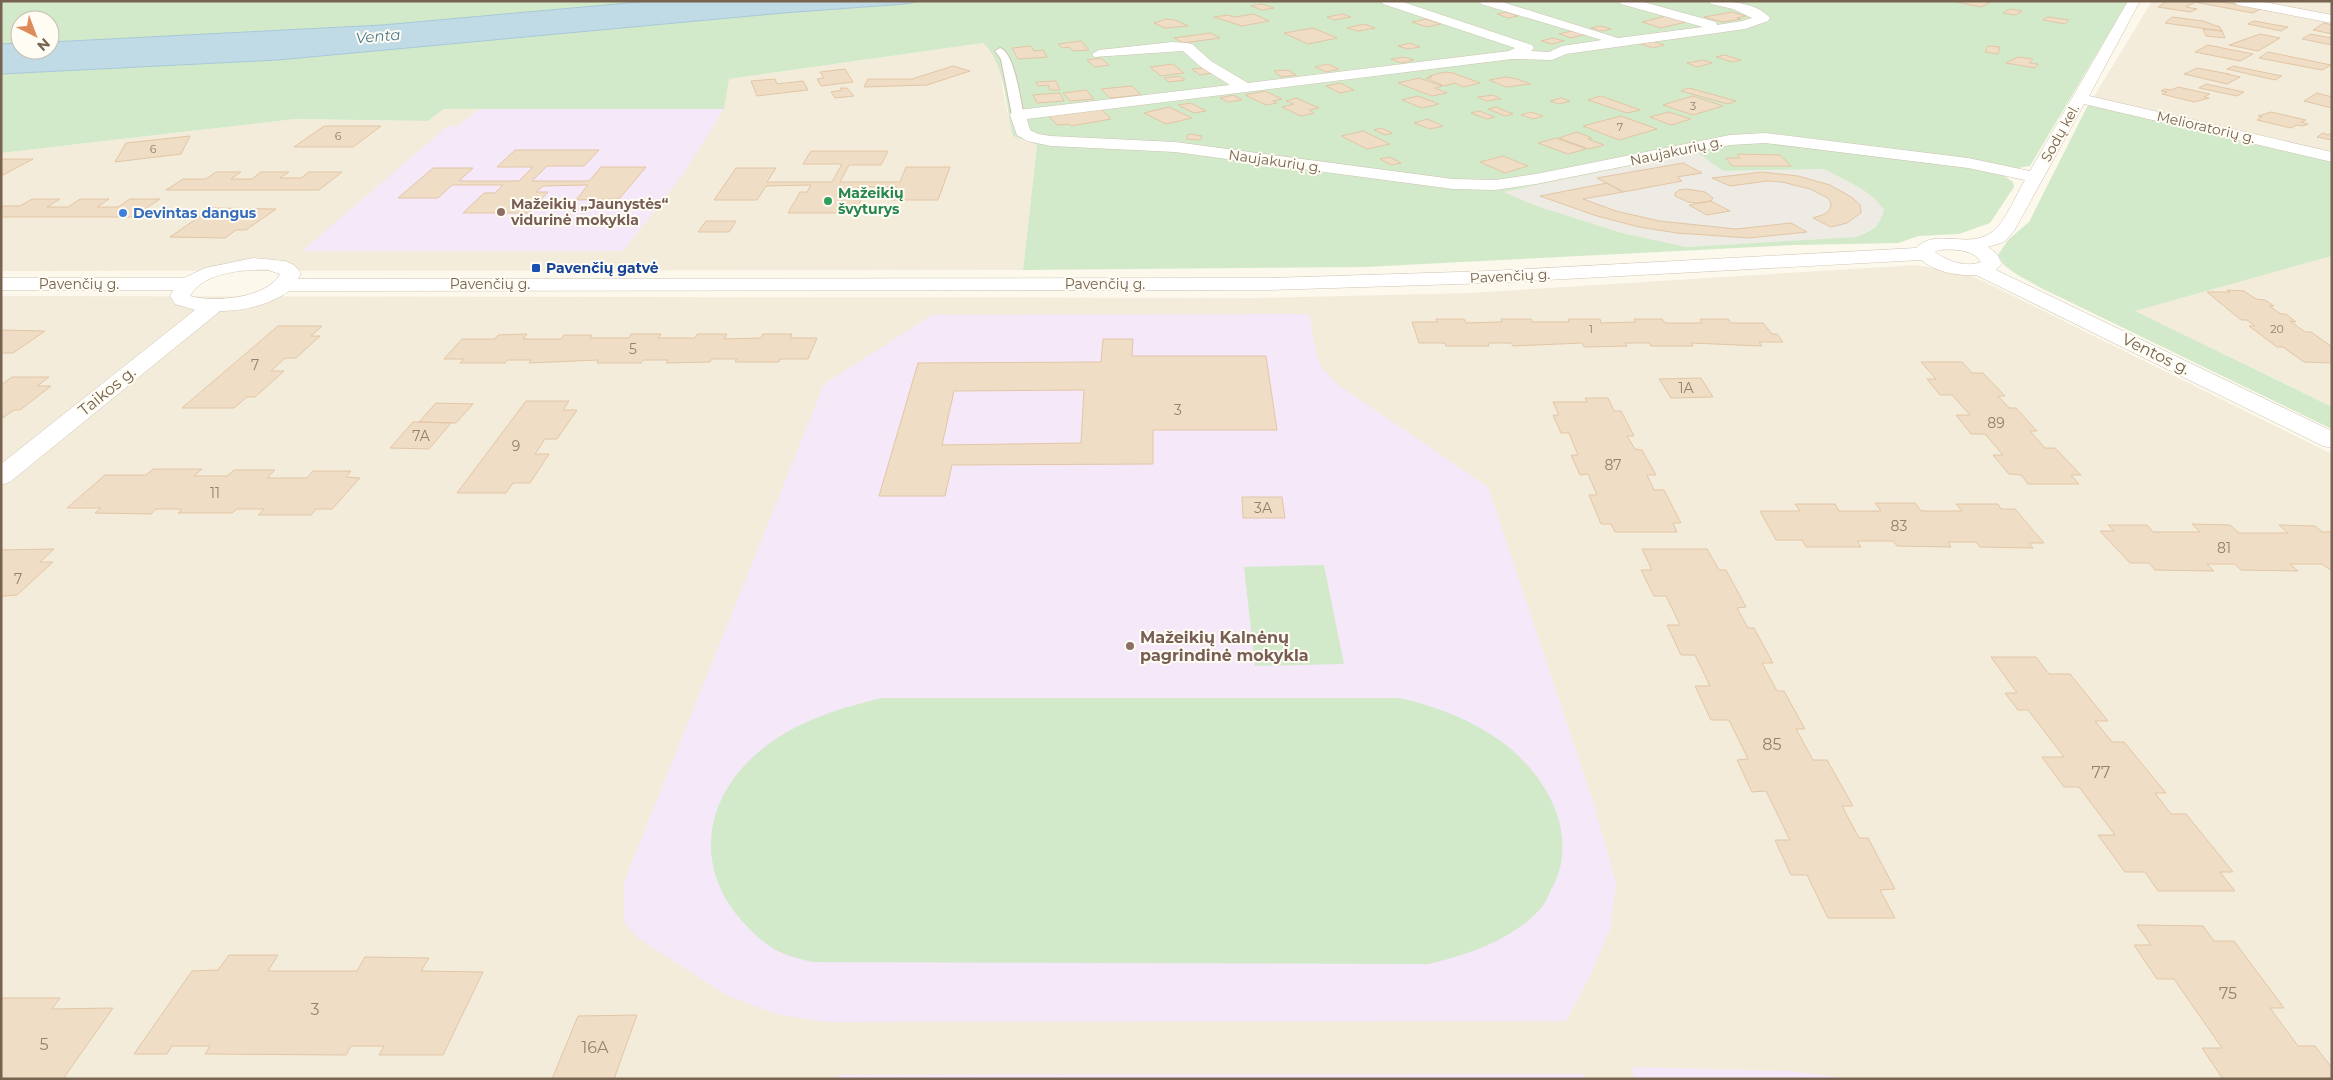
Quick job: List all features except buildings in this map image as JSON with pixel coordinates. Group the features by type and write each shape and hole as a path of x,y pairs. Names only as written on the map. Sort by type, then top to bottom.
{"street":[{"path":"1387,1 1527,48 1562,50 1745,26 1762,18 1737,6 1715,1"},
{"path":"1485,1 1620,42"},
{"path":"1625,1 1722,28"},
{"name":"Sodų kel.","path":"1970,247 1997,238 2005,231 2134,1"},
{"path":"2238,1 2332,19"},
{"path":"1099,54 1172,46 1187,47 1206,64 1246,88"},
{"path":"1512,54 1527,48"},
{"path":"1018,115 1512,54 1552,56 1562,50"},
{"name":"Melioratorių g.","path":"2080,98 2332,157"},
{"name":"Naujakurių g.","path":"1018,115 1023,132 1033,138 1051,141 1175,147 1453,184 1495,184 1536,180 1730,140 1765,138 1968,163 2035,177"},
{"path":"1925,254 1927,247 1939,244 1970,247 1986,254 1993,261 1988,267 1979,269"},
{"name":"Ventos g.","path":"1925,254 1946,266 1979,269 2332,441"},
{"name":"Pavenčių g.","path":"284,285 1269,284 1490,277 1855,256 1925,254"},
{"path":"266,264 287,268 291,273 290,279 284,285 253,299 213,306 194,305 182,300 180,296 182,290 188,284 223,269 266,264"},
{"name":"Pavenčių g.","path":"1,284 188,284"},
{"name":"Taikos g.","path":"1,477 213,306"}],"lane":[{"path":"1000,51 1006,59 1018,115"}],"shaded area":[{"path":"2152,1 2332,1 2332,161 2090,103"},
{"path":"983,43 992,50 998,62 1007,112 1021,140 1037,145 1023,270 1,271 1,153 296,119 428,121 444,109 724,109 728,79"},
{"name":"Mažeikių „Jaunystės“ vidurinė mokykla","path":"480,109 724,109 684,173 623,251 302,251 448,126 457,126"},
{"path":"1698,152 1723,171 1824,169 1862,189 1875,199 1884,210 1881,221 1872,229 1856,237 1687,247 1622,233 1534,205 1503,192"},
{"path":"2332,256 2332,407 2134,311"},
{"path":"1915,265 1962,272 1983,281 2332,454 2332,1079 1,1079 1,296 1254,298 1469,293"},
{"name":"Mažeikių Kalnėnų pagrindinė mokykla","path":"1309,314 1317,357 1323,369 1337,384 1488,487 1594,805 1616,883 1610,930 1588,980 1566,1021 824,1022 776,1014 728,996 639,939 624,922 624,882 824,384 932,315"},
{"path":"1632,1067 1791,1071 1850,1079 1635,1079"},
{"path":"1583,1074 1584,1079 834,1079 839,1075"}],"green space":[{"path":"1,1 650,1 382,25 60,41 60,10 10,10 10,44 1,44"},
{"path":"920,1 2128,1 2030,166 2018,168 1963,165 1998,172 2013,182 2014,187 1990,223 1959,234 1919,236 1898,243 1795,245 1365,267 1023,270 1037,145 1013,136 1000,73 990,51 983,43 729,79 724,109 444,109 428,121 296,119 1,153 1,74 278,60 783,13 905,4","holes":["1697,152 1723,171 1824,169 1862,189 1875,199 1884,210 1880,221 1874,228 1856,237 1687,247 1622,233 1534,205 1504,192"]},
{"path":"2089,103 2332,161 2332,256 2135,311 2332,407 2332,429 2041,288 2004,265 1998,255 2008,240 2029,222"},
{"path":"1324,565 1344,664 1255,666 1244,567"},
{"path":"882,698 1399,698 1411,701 1446,712 1468,722 1509,747 1526,763 1552,802 1560,823 1563,846 1560,868 1543,905 1530,919 1518,928 1490,944 1460,956 1429,964 812,962 788,955 774,949 759,938 742,921 727,901 717,879 712,858 711,836 716,814 724,793 738,773 755,755 769,744 799,726 831,712"}],"water":[{"name":"Venta","path":"650,1 920,1 905,4 783,13 278,60 1,74 1,44 10,44 10,60 60,60 60,41 382,25"}],"place":[{"name":"Mažeikių švyturys","path":"828,201"},
{"name":"Mažeikių „Jaunystės“ vidurinė mokykla","path":"501,212"},
{"name":"Devintas dangus","path":"123,213"},
{"name":"Pavenčių gatvė","path":"536,268"},
{"name":"Mažeikių Kalnėnų pagrindinė mokykla","path":"1130,646"}]}
